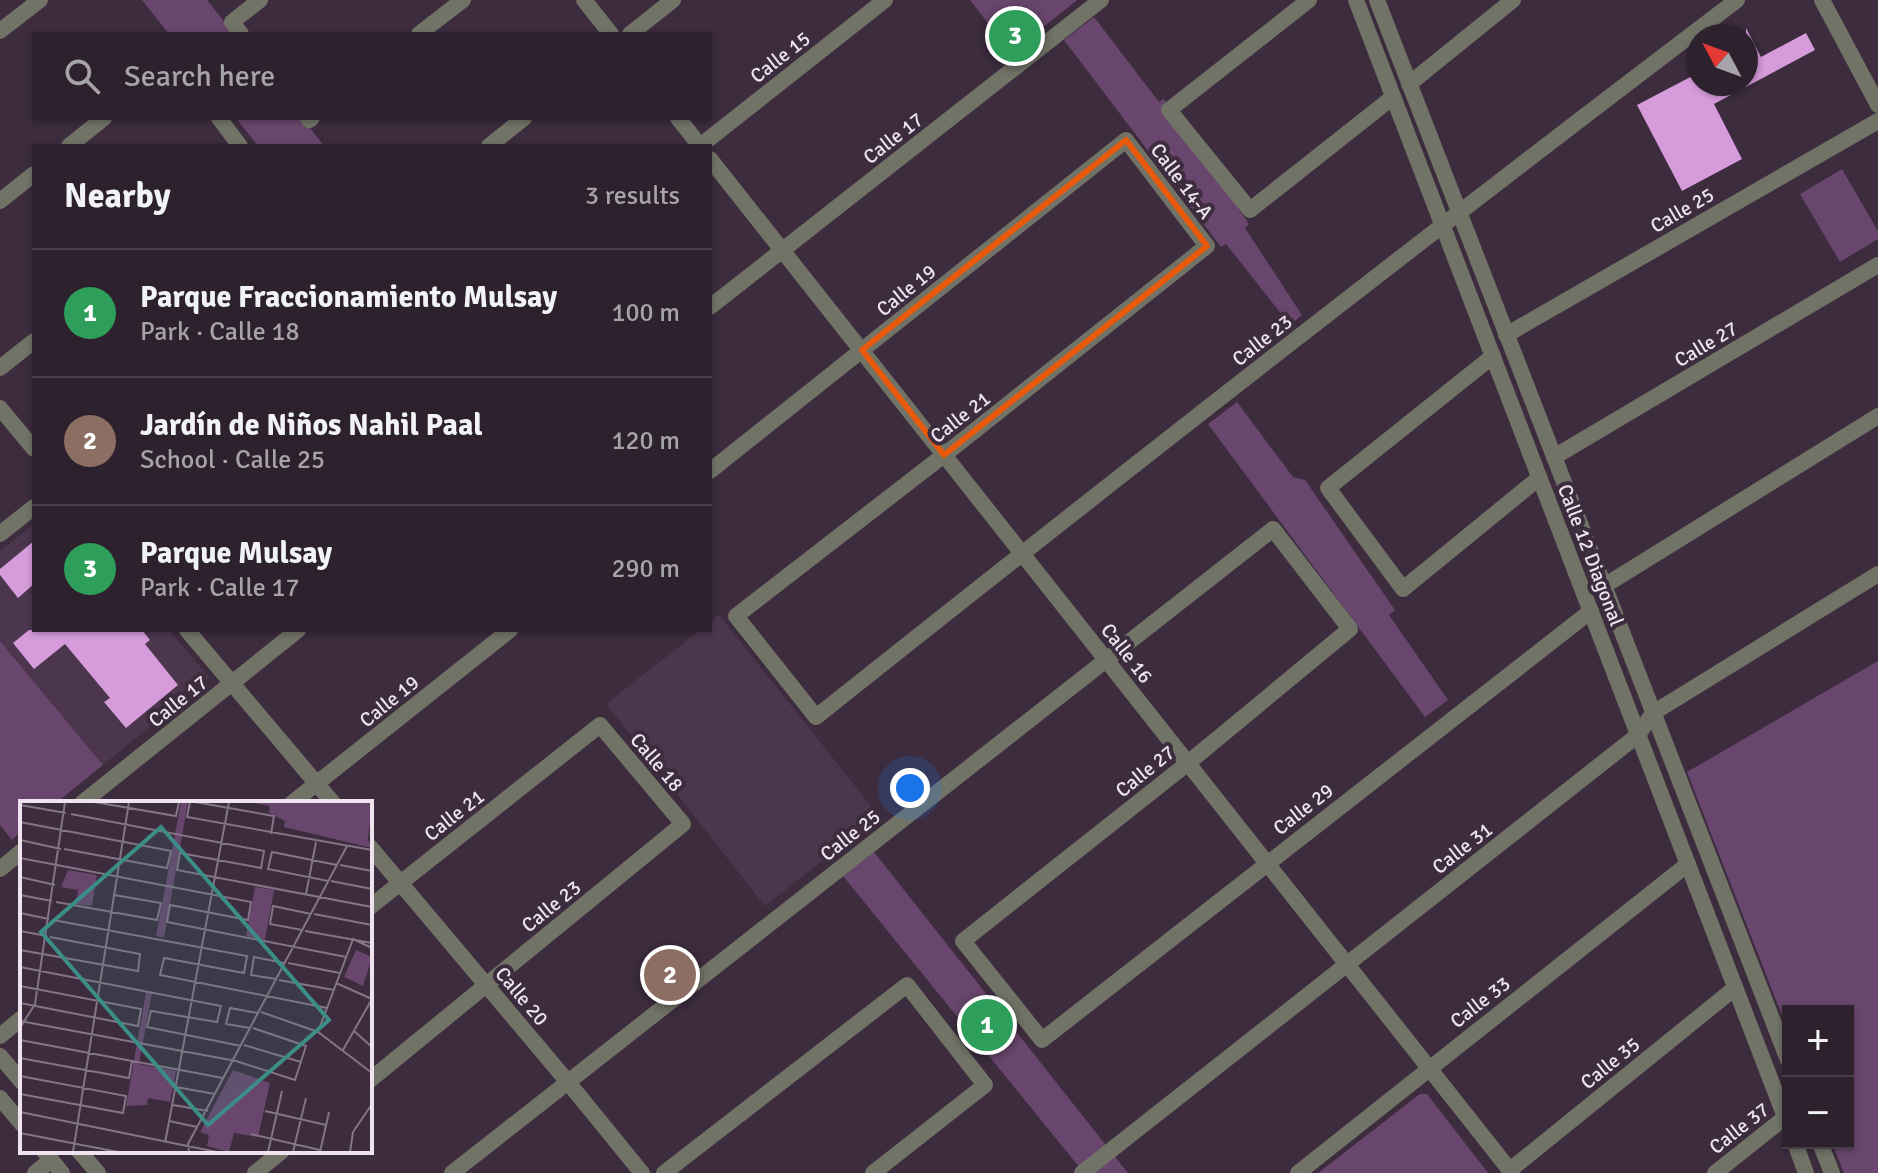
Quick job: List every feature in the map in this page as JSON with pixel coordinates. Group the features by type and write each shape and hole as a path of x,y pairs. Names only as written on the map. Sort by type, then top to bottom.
{"street":[{"path":"0,31 40,0"},
{"path":"236,28 260,0"},
{"path":"422,32 463,0"},
{"path":"584,0 609,32"},
{"path":"633,32 673,0"},
{"name":"Calle 15","path":"703,144 885,0"},
{"name":"Calle 17","path":"712,305 1101,0"},
{"name":"Calle 14-A","path":"1309,0 1169,110 1250,210 1393,97"},
{"name":"Calle 12 Diagonal","path":"1356,0 1782,1106"},
{"name":"Calle 12 Diagonal","path":"1377,0 1782,1045"},
{"path":"1409,84 1513,0"},
{"name":"Calle 23","path":"816,717 1458,212 1737,0"},
{"path":"1822,0 1878,105"},
{"path":"72,144 102,120"},
{"path":"220,120 238,144"},
{"path":"492,144 522,120"},
{"path":"680,120 698,144"},
{"name":"Calle 25","path":"1506,335 1878,121"},
{"name":"Calle 14-A","path":"1126,140 1207,246"},
{"name":"Calle 19","path":"712,469 1126,140"},
{"name":"Calle 16","path":"712,162 1511,1171"},
{"path":"0,201 32,176"},
{"name":"Calle 21","path":"816,717 736,616 1207,246"},
{"name":"Calle 27","path":"1554,457 1878,265"},
{"path":"0,368 32,343"},
{"path":"1493,356 1328,488 1403,589 1539,478"},
{"path":"0,408 32,447"},
{"path":"1604,586 1878,416"},
{"path":"0,534 32,509"},
{"name":"Calle 25","path":"452,1173 1273,529"},
{"name":"Calle 27","path":"1042,1040 963,941 1188,763 1350,629 1273,529"},
{"name":"Calle 31","path":"1082,1173 1638,735 1653,713 1878,574"},
{"name":"Calle 29","path":"1042,1040 1591,611"},
{"path":"189,632 331,801"},
{"name":"Calle 17","path":"84,801 296,632"},
{"name":"Calle 19","path":"295,801 507,632"},
{"name":"Calle 21","path":"372,905 600,725"},
{"name":"Calle 18","path":"600,725 683,824"},
{"name":"Calle 23","path":"372,1078 683,824"},
{"name":"Calle 20","path":"372,849 642,1173"},
{"path":"0,869 20,853"},
{"name":"Calle 33","path":"1298,1173 1688,864"},
{"path":"664,1173 907,985 985,1085 873,1173"},
{"name":"Calle 35","path":"1511,1171 1735,988"},
{"path":"0,1036 20,1020"},
{"path":"0,1056 20,1080"},
{"path":"0,1098 20,1122"},
{"name":"Calle 37","path":"1715,1173 1782,1123"},
{"path":"1797,1149 1806,1173"},
{"path":"1822,1149 1832,1173"},
{"path":"81,1153 98,1173"},
{"path":"255,1173 280,1153"},
{"path":"35,1173 53,1161"}],"highlighted area":[{"path":"1126,140 1207,246 944,455 862,350"}],"shaded area":[{"path":"142,0 207,0 232,32 167,32"},
{"path":"970,0 1077,0 1011,53"},
{"path":"1094,17 1159,102 1164,99 1249,224 1245,228 1302,315 1290,325 1226,244 1221,247 1064,40"},
{"path":"238,120 304,120 322,144 256,144"},
{"path":"1842,169 1878,231 1878,239 1840,262 1800,194"},
{"path":"1237,402 1293,477 1305,480 1395,610 1389,615 1448,700 1425,717 1208,424"},
{"path":"32,526 32,632 171,632 209,678 103,765 0,641 0,551"},
{"path":"719,615 879,816 765,906 606,704 697,632 712,632 712,620"},
{"path":"0,641 103,765 58,801 20,801 20,833 12,840 0,825"},
{"path":"1878,661 1878,1173 1844,1173 1834,1149 1854,1149 1854,1005 1782,1005 1782,1016 1687,772"},
{"path":"874,852 1128,1173 1084,1173 843,876"},
{"path":"1420,1094 1427,1094 1488,1173 1318,1173"}],"building":[{"path":"1806,33 1815,50 1758,80 1758,51 1761,57"},
{"path":"1686,79 1686,96 1729,96 1714,104 1742,159 1682,191 1637,105"},
{"path":"32,543 32,586 18,598 0,575 0,569"},
{"path":"29,630 144,632 150,640 145,644 178,685 126,728 104,702 110,698 65,644 34,669 13,643"}],"place":[{"name":"Parque Mulsay","path":"1015,36"},
{"name":"Jardín de Niños Nahil Paal","path":"670,975"},
{"name":"Parque Fraccionamiento Mulsay","path":"987,1025"}]}
